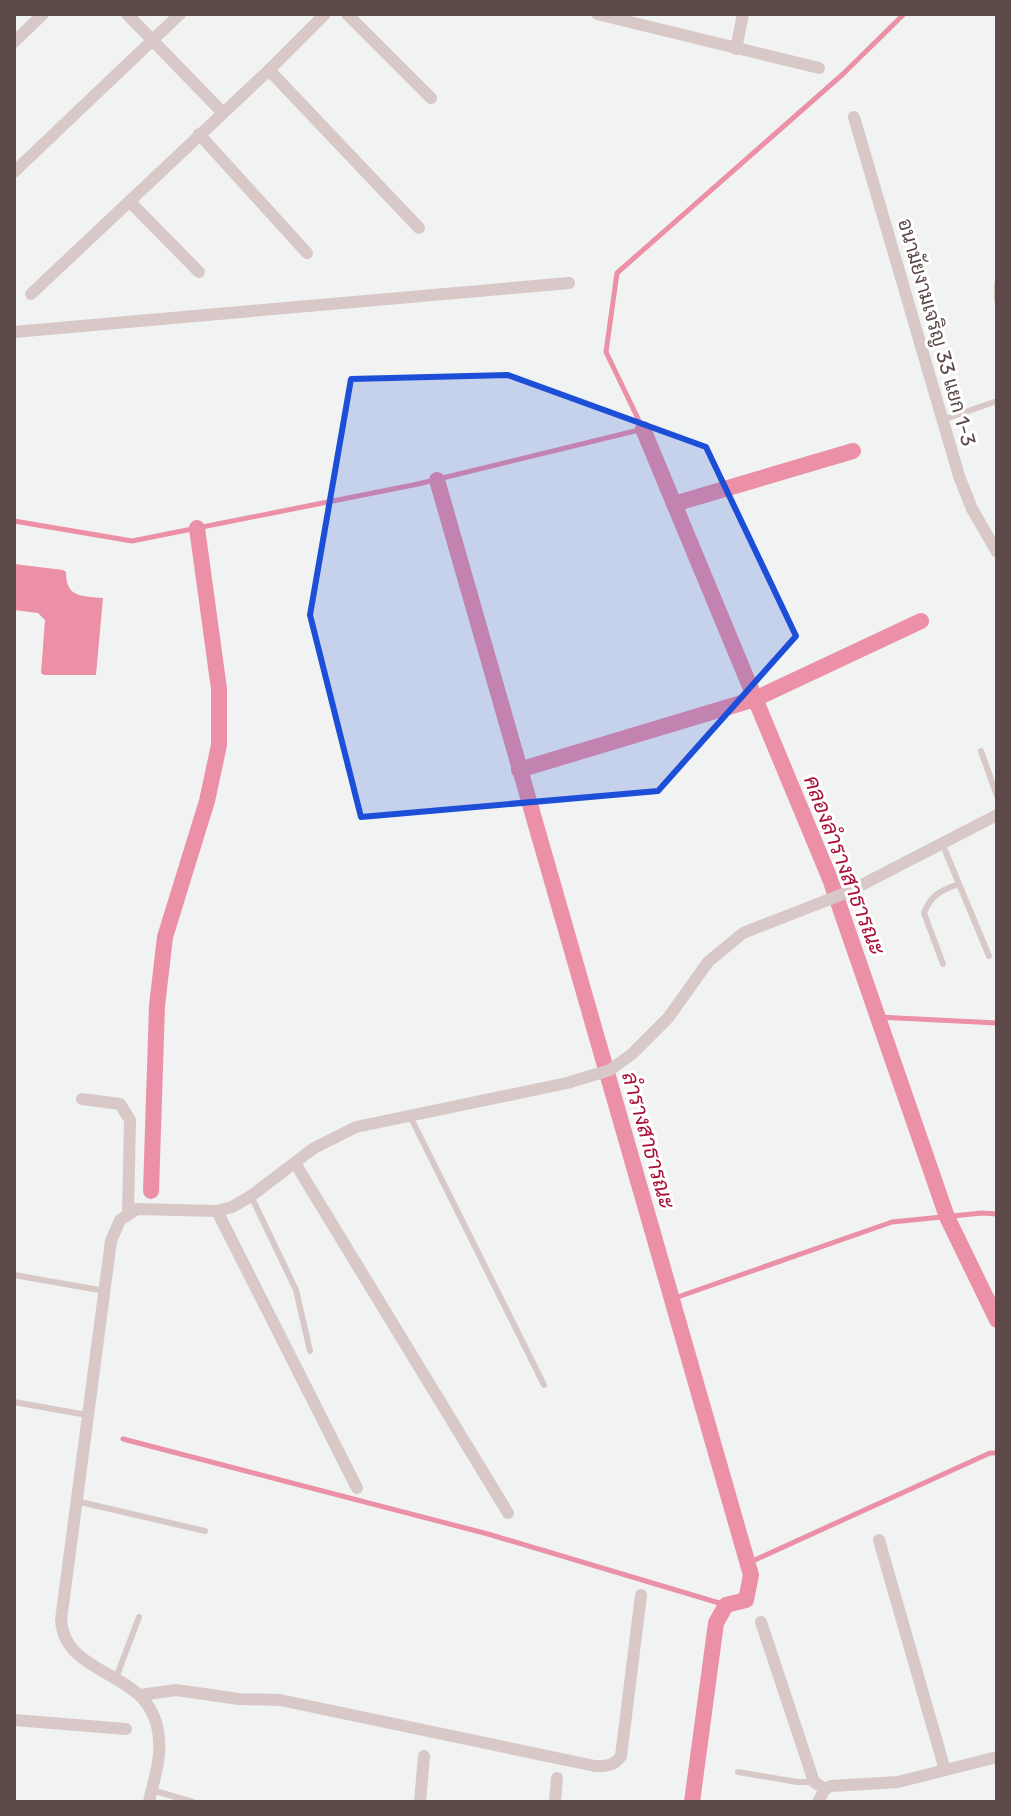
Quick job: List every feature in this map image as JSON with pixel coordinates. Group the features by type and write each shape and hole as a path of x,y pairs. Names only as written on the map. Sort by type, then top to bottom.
{"street":[{"path":"14,42 43,14"},
{"path":"127,14 223,113"},
{"path":"14,172 180,14"},
{"path":"31,294 325,14"},
{"path":"347,14 431,98"},
{"path":"597,14 644,19 736,49 819,68"},
{"path":"736,49 743,14"},
{"path":"269,70 419,228"},
{"name":"อนามัยงามเจริญ 33 แยก 1-3","path":"854,117 963,487 997,552"},
{"path":"199,134 307,253"},
{"path":"130,202 199,272"},
{"path":"14,332 569,283"},
{"path":"150,1796 159,1759 155,1721 140,1695 130,1685 74,1653 62,1631 61,1620 115,1228 128,1213 149,1208 217,1211 232,1207 332,1137 356,1127 610,1070 632,1054 668,1018 708,962 743,933 848,892 997,815"},
{"path":"82,1099 120,1104 130,1120 128,1213"},
{"path":"295,1163 508,1513"},
{"path":"217,1211 357,1488"},
{"path":"879,1540 945,1770"},
{"path":"140,1695 176,1690 239,1699 280,1700 607,1766 616,1763 621,1756 641,1595"},
{"path":"761,1622 819,1786 818,1802"},
{"path":"14,1720 126,1729"},
{"path":"420,1802 424,1756"},
{"path":"819,1786 898,1782 997,1757"},
{"path":"555,1802 557,1778"}],"lane":[{"path":"997,284 997,300"},
{"path":"942,420 997,401"},
{"path":"981,751 997,796"},
{"path":"942,843 989,956"},
{"path":"943,964 924,913 932,897 941,890 959,884"},
{"path":"409,1114 544,1385"},
{"path":"251,1196 296,1290 310,1351"},
{"path":"14,1275 105,1291"},
{"path":"14,1402 87,1415"},
{"path":"76,1501 205,1531"},
{"path":"116,1678 139,1617"},
{"path":"738,1772 819,1786"},
{"path":"150,1796 193,1802"}],"highlighted area":[{"path":"508,375 706,447 796,636 658,791 361,817 310,615 351,379"}],"shaded area":[{"path":"14,564 63,570 72,591 82,596 103,598 96,675 41,673 45,620 38,613 14,610"}],"waterway":[{"path":"14,521 132,541 418,484 643,429 606,352 617,273 843,74 904,14"},
{"name":"คลองลำรางสาธารณะ","path":"643,429 830,879 947,1217 997,1320"},
{"path":"674,504 853,451"},
{"name":"ลำรางสาธารณะ","path":"437,480 751,1575 746,1600 726,1605 716,1623 692,1802"},
{"path":"151,1191 157,1006 165,937 207,801 219,745 219,689 197,528"},
{"path":"519,770 755,699 921,621"},
{"path":"878,1017 997,1023"},
{"path":"672,1299 892,1222 997,1214"},
{"path":"123,1439 488,1534 726,1605"},
{"path":"748,1563 990,1453 997,1453"}]}
